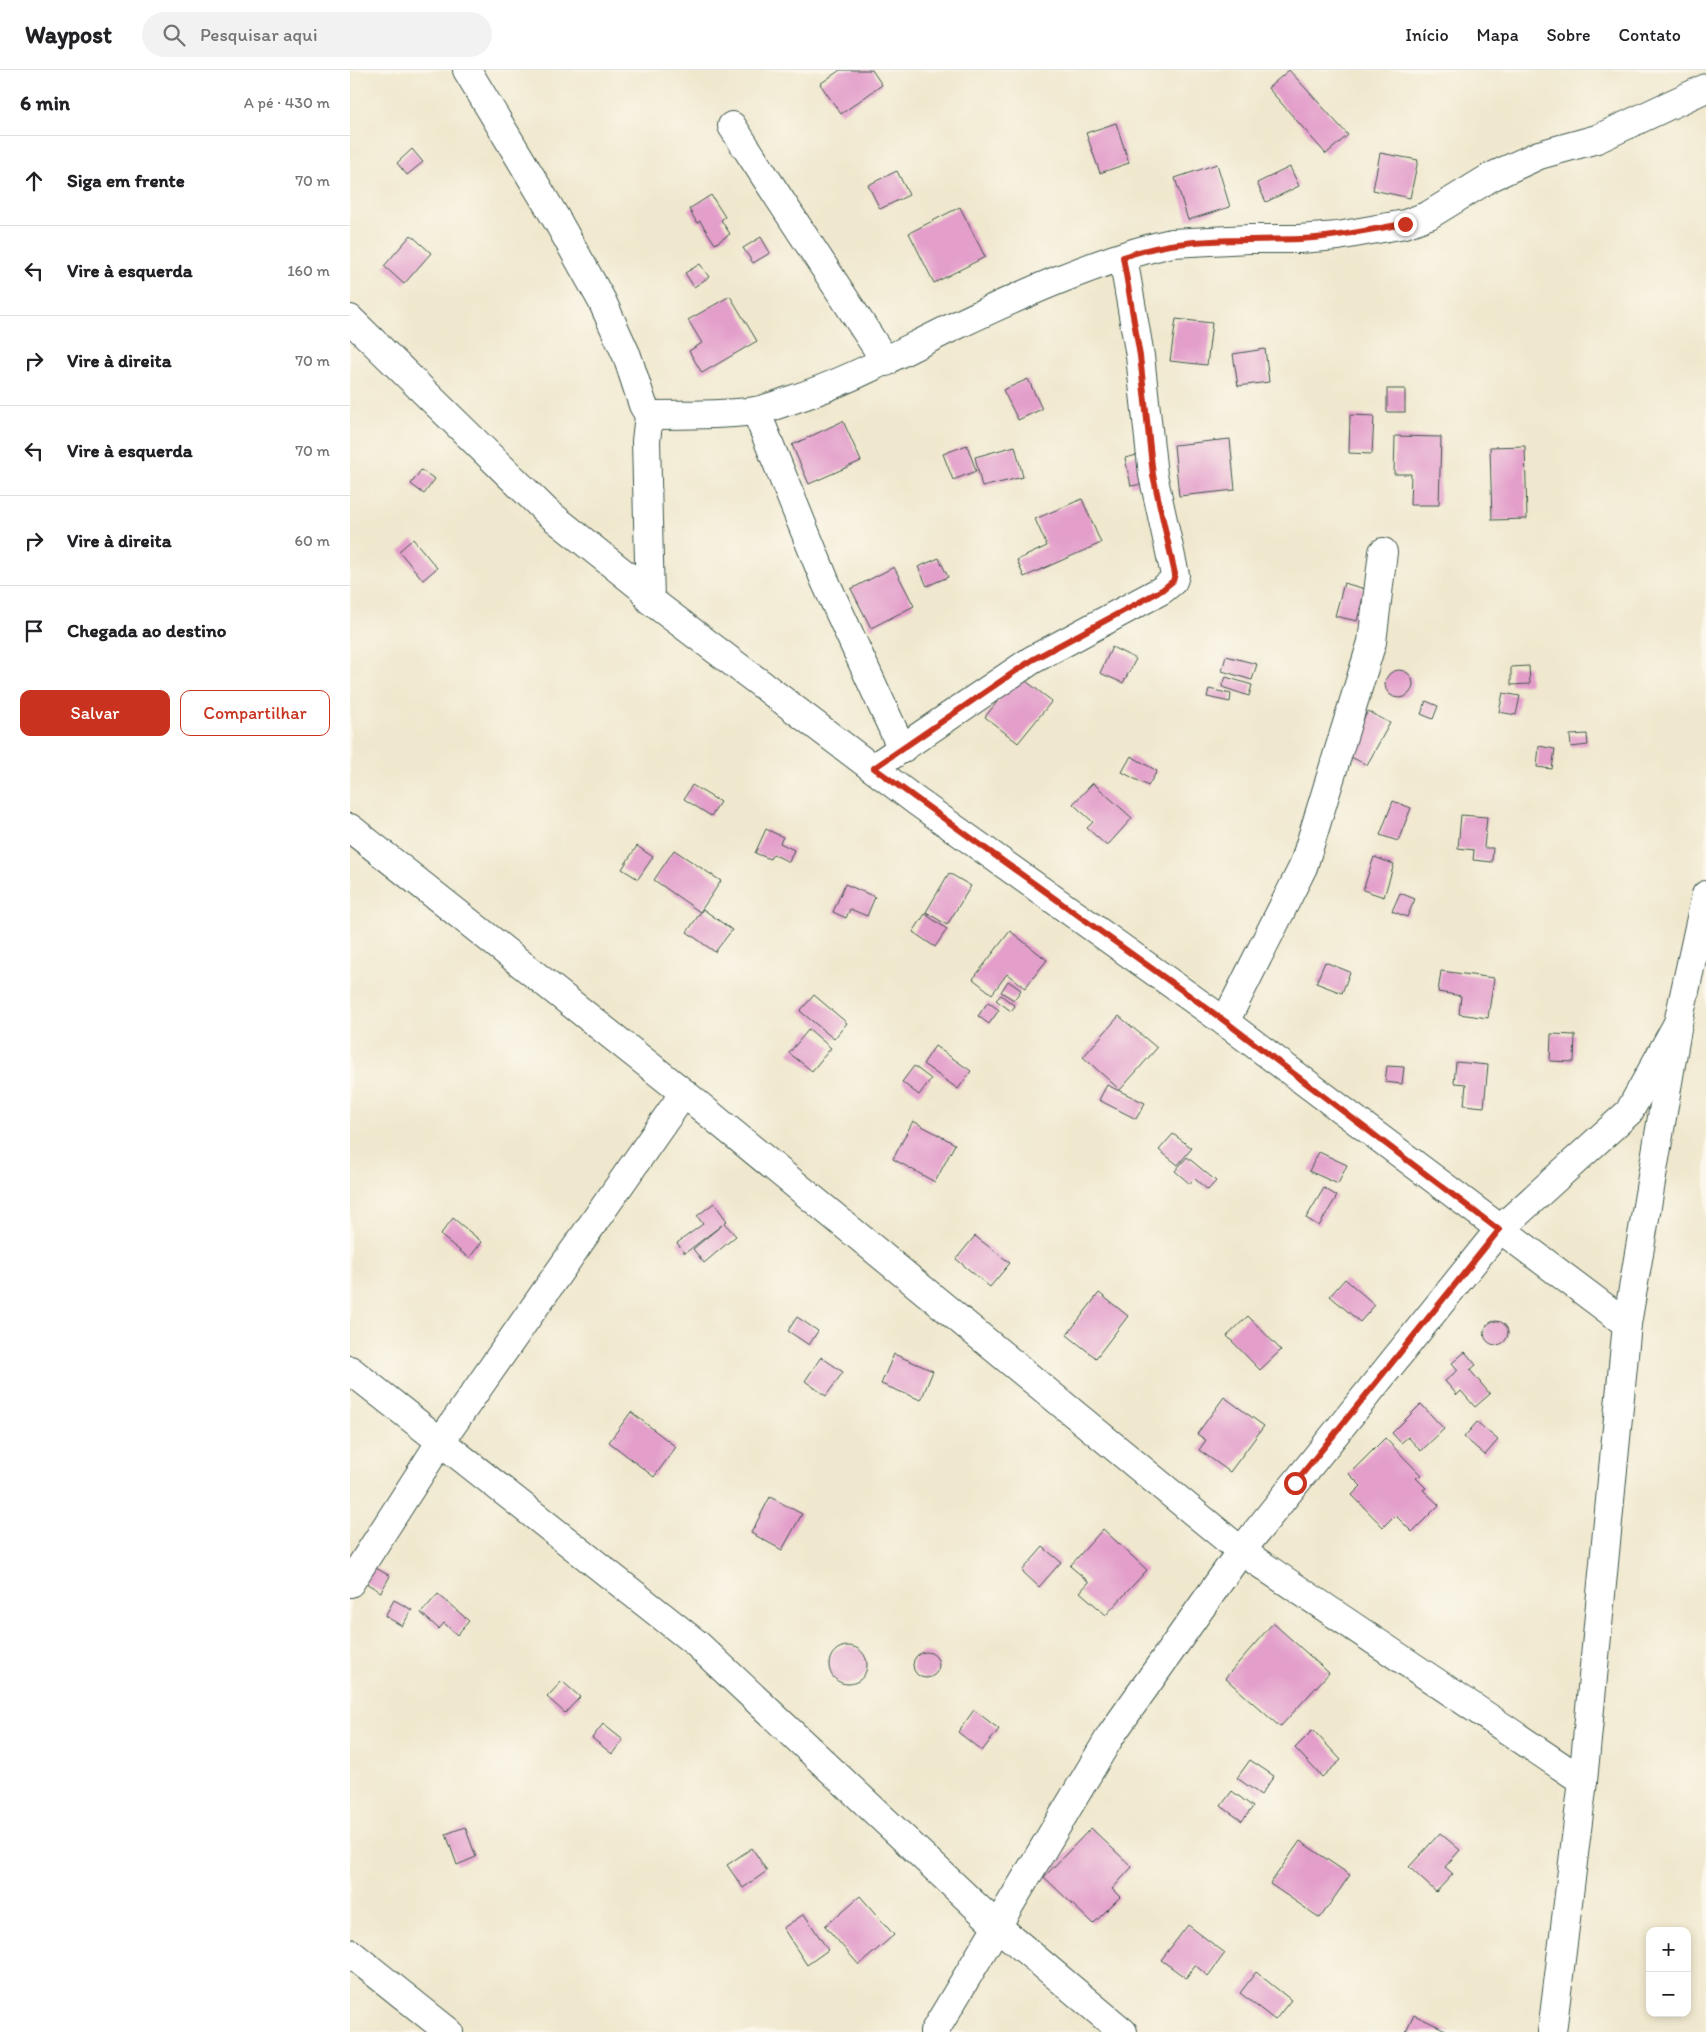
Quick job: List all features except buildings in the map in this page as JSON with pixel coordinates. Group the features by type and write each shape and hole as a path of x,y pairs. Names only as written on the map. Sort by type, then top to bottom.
{"street":[{"path":"467,70 558,222 602,301 627,356 648,415 646,441 650,600"},
{"path":"648,415 756,411 804,396 886,362 953,327 1081,272 1148,248 1172,243 1338,236 1405,224 1429,215 1499,173 1539,156 1597,139 1706,88"},
{"path":"732,126 886,362"},
{"path":"874,768 1032,660 1162,590 1175,578 1152,466 1140,356 1123,257"},
{"path":"350,319 547,512 642,588 650,600 874,768 1226,1022 1499,1230 1627,1324"},
{"path":"756,411 825,581 902,749"},
{"path":"1226,1022 1303,867 1372,642 1383,552"},
{"path":"350,828 684,1093 1241,1550 1582,1781"},
{"path":"1552,2032 1582,1781 1627,1324 1678,1023 1706,895"},
{"path":"934,2032 1111,1736 1241,1550 1499,1230 1629,1112 1678,1023"},
{"path":"350,1583 441,1441 684,1093"},
{"path":"350,1370 696,1643 997,1926 1122,2032"},
{"path":"350,1953 449,2032"}],"route":[{"path":"1295,1483 1440,1300 1499,1230 1226,1022 916,801 874,768 1032,660 1162,590 1175,578 1153,475 1140,356 1123,257 1148,248 1172,243 1338,236 1405,224"}]}
